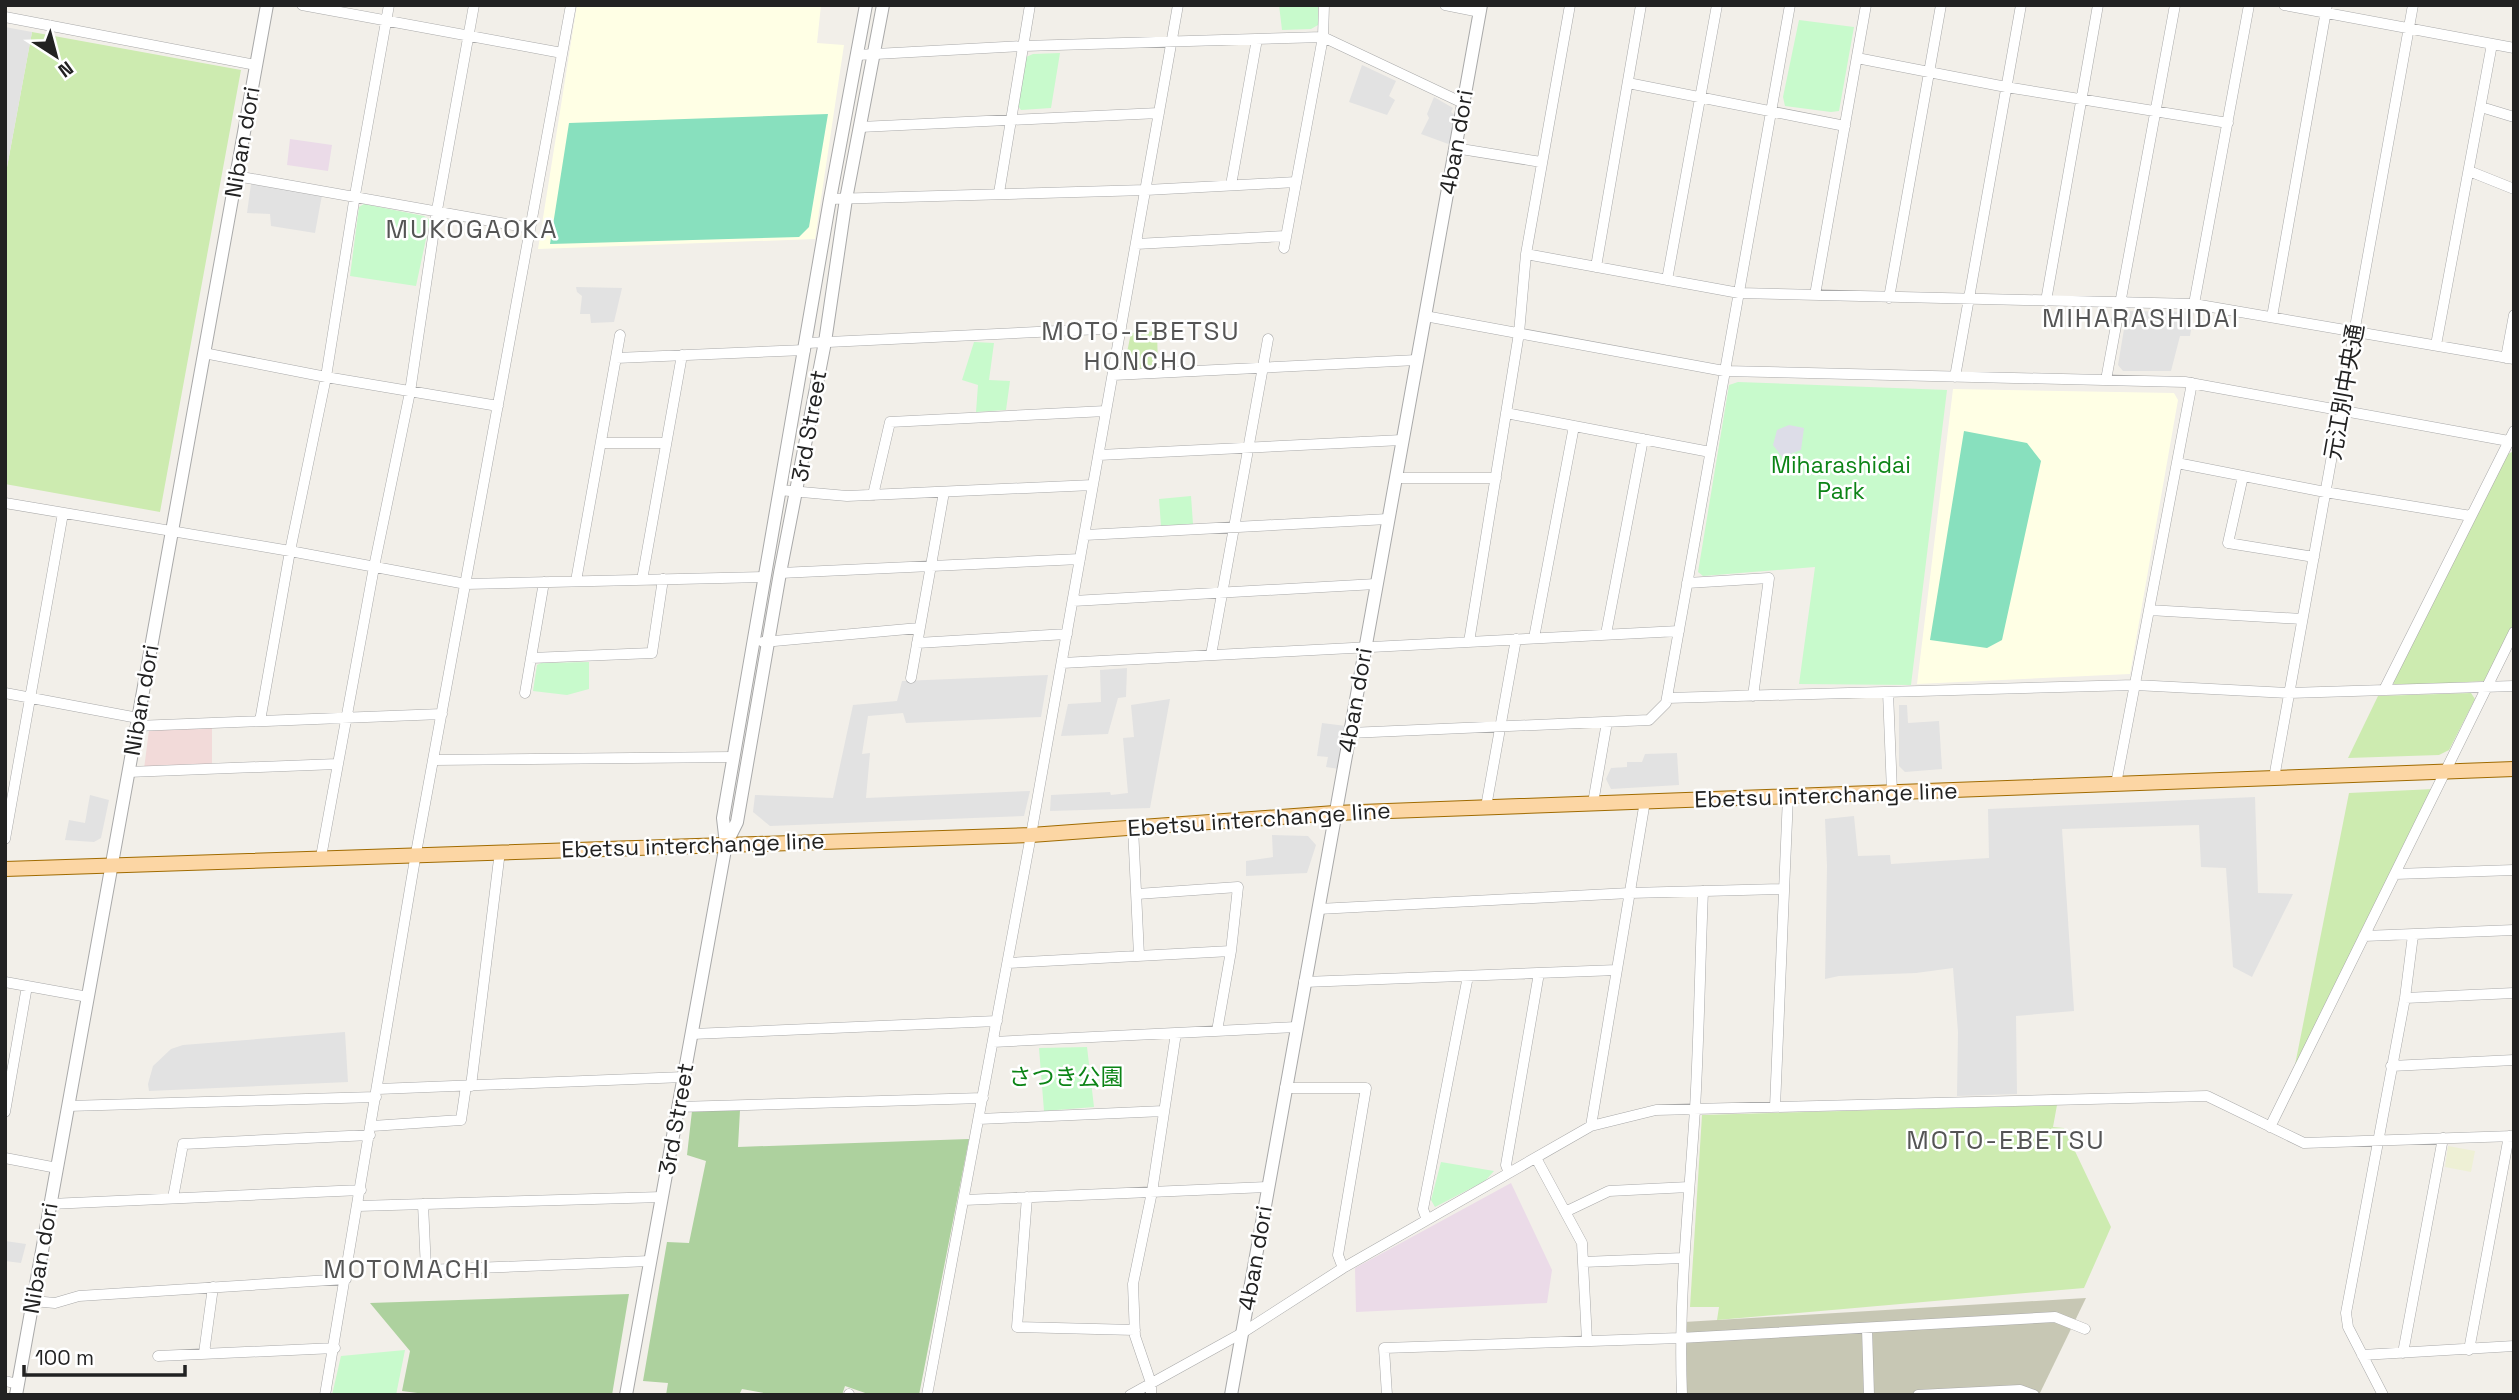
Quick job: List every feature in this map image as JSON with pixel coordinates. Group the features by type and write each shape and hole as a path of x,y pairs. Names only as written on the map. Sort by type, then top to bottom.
{"main road":[{"name":"Ebetsu interchange line","path":"5,869 416,853 1031,835 1335,813 2514,769"}],"street":[{"name":"Niban dori","path":"13,1387 33,1301 267,5"},
{"path":"302,5 562,53"},
{"path":"260,721 290,551 326,377 389,5"},
{"path":"321,857 374,566 411,392 437,210 474,5"},
{"path":"326,1395 416,853 571,5"},
{"name":"3rd Street","path":"726,844 723,818 752,643 866,5"},
{"name":"3rd Street","path":"626,1395 726,844 737,822 780,573 825,342 846,199 883,5"},
{"path":"999,193 1030,5"},
{"path":"928,1395 1062,663 1178,5"},
{"path":"1284,248 1323,37 1324,5"},
{"path":"1444,5 1481,9"},
{"path":"1469,642 1519,333 1526,254 1570,5"},
{"path":"1596,267 1641,5"},
{"path":"1667,280 1717,5"},
{"path":"1349,733 1649,720 1666,703 1790,5"},
{"path":"1815,295 1866,5"},
{"path":"1889,298 1941,5"},
{"path":"1955,377 2021,5"},
{"path":"2046,301 2098,5"},
{"path":"2106,380 2175,5"},
{"path":"2194,304 2249,5"},
{"path":"2284,5 2327,9 2409,29 2514,48"},
{"name":"元江別中央通","path":"2274,778 2413,5"},
{"name":"4ban dori","path":"1231,1395 1481,9"},
{"path":"2272,317 2327,9"},
{"path":"5,17 256,65"},
{"path":"857,55 1024,46 1323,37 1463,103"},
{"path":"1231,185 1257,39"},
{"path":"2436,345 2492,44"},
{"path":"1857,58 2006,87 2228,123"},
{"path":"1628,83 1845,126"},
{"path":"2481,107 2514,117"},
{"path":"860,127 1159,113"},
{"path":"1455,149 1541,162"},
{"path":"2469,171 2514,189"},
{"path":"236,176 530,228"},
{"path":"830,199 1146,190 1296,182"},
{"path":"1136,244 1286,236"},
{"path":"1526,254 1739,293 2194,304 2510,358 2514,316"},
{"path":"1425,316 1724,371 2192,383 2511,442"},
{"path":"616,358 806,346 825,342 1121,328"},
{"path":"576,581 620,335"},
{"path":"1211,656 1268,339"},
{"path":"204,353 498,406"},
{"path":"642,580 682,355"},
{"path":"1113,375 1417,360"},
{"path":"2116,784 2192,383"},
{"path":"873,495 890,422 1107,411"},
{"path":"1506,413 1710,452"},
{"path":"1534,638 1574,426"},
{"path":"2384,690 2511,442 2514,431"},
{"path":"1606,634 1643,439"},
{"path":"1099,455 1402,440"},
{"path":"601,443 666,443"},
{"path":"2177,463 2325,492 2471,516"},
{"path":"2243,476 2228,543 2314,557"},
{"path":"1396,478 1496,478"},
{"path":"779,490 847,496 1093,485"},
{"path":"911,678 944,492"},
{"path":"5,503 466,584 764,577"},
{"path":"5,839 63,513"},
{"path":"1084,535 1388,519"},
{"path":"780,573 1080,559"},
{"path":"1687,583 1769,578 1753,696"},
{"path":"531,659 652,653 663,579"},
{"path":"525,693 544,582"},
{"path":"1073,601 1222,595 1376,584"},
{"path":"2149,610 2302,620"},
{"path":"752,643 919,628"},
{"path":"1062,663 1679,631"},
{"path":"2270,1127 2514,632"},
{"path":"917,643 1067,634"},
{"path":"1486,807 1516,639"},
{"path":"1667,698 2135,685 2289,693 2514,686"},
{"path":"1888,692 1892,792"},
{"path":"5,693 31,696 137,722 260,721 442,713"},
{"path":"1593,803 1606,722"},
{"path":"434,760 733,757"},
{"path":"128,772 337,764"},
{"path":"1774,1107 1788,796"},
{"path":"1591,1126 1645,801"},
{"path":"1133,827 1139,956"},
{"path":"173,1198 183,1144 371,1130 461,1120 500,851"},
{"path":"2395,874 2514,870"},
{"path":"1137,894 1238,887 1231,951 1217,1031"},
{"path":"1318,909 1630,893 1783,889"},
{"path":"1682,1395 1680,1338 1683,1258 1695,1109 1703,891"},
{"path":"2364,936 2514,930"},
{"path":"2383,1395 2348,1328 2346,1313 2405,999 2413,935"},
{"path":"1008,963 1231,951"},
{"path":"1304,982 1617,970"},
{"path":"1509,1173 1506,1165 1539,973"},
{"path":"1427,1220 1423,1209 1468,976"},
{"path":"5,982 88,997"},
{"path":"5,1112 9,1070 27,986"},
{"path":"2405,999 2514,993"},
{"path":"692,1034 997,1021"},
{"path":"993,1042 1297,1027"},
{"path":"1151,1395 1152,1383 1135,1330 1133,1284 1152,1192 1176,1033"},
{"path":"2391,1066 2514,1060"},
{"path":"68,1106 684,1077"},
{"path":"1286,1088 1366,1088 1338,1255 1343,1268"},
{"path":"1130,1395 1242,1333 1343,1268 1591,1126 1656,1110 2207,1096 2304,1143 2511,1136 2469,1350"},
{"path":"678,1107 982,1098"},
{"path":"979,1119 1164,1111"},
{"path":"2403,1353 2443,1138"},
{"path":"5,1158 57,1168"},
{"path":"1536,1158 1583,1243 1587,1341"},
{"path":"964,1200 1267,1187"},
{"path":"1565,1212 1609,1191 1689,1187"},
{"path":"50,1203 361,1190"},
{"path":"358,1206 662,1197"},
{"path":"1027,1197 1017,1327 1135,1330"},
{"path":"423,1204 426,1270 650,1261"},
{"path":"1583,1262 1683,1258"},
{"path":"33,1301 55,1303 79,1296 346,1279"},
{"path":"204,1353 213,1287"},
{"path":"1387,1395 1384,1348 1680,1338 2055,1318 2085,1329"},
{"path":"1867,1328 1869,1395"},
{"path":"2362,1355 2514,1346"},
{"path":"158,1356 335,1348"},
{"path":"1918,1395 2020,1390 2034,1395"}],"shaded area":[{"path":"577,5 821,5 817,43 844,45 815,239 538,249"},
{"path":"5,27 32,32 5,178"},
{"path":"1362,65 1396,81 1389,96 1395,100 1387,115 1349,102"},
{"path":"1434,97 1453,108 1451,112 1456,116 1451,145 1421,134 1429,118 1427,114"},
{"path":"290,139 332,145 328,171 287,165"},
{"path":"251,184 322,195 315,233 271,226 270,214 247,213"},
{"path":"576,287 622,288 614,322 591,323 590,314 580,314 582,296"},
{"path":"2127,311 2194,312 2190,336 2180,336 2171,371 2123,371 2118,365"},
{"path":"1953,389 2174,393 2178,400 2130,674 1917,684"},
{"path":"1789,425 1804,428 1801,450 1782,457 1773,445 1777,430"},
{"path":"1127,668 1126,697 1118,698 1108,734 1061,736 1068,704 1101,702 1100,670"},
{"path":"1048,675 1041,717 906,723 903,713 868,716 862,754 870,753 866,798 1030,791 1024,816 770,826 753,812 755,795 833,798 853,705 897,701 902,681"},
{"path":"1170,699 1150,808 1050,811 1051,795 1128,793 1123,738 1134,737 1131,705"},
{"path":"1899,705 1907,705 1908,723 1939,721 1942,769 1905,772 1899,766"},
{"path":"1322,723 1346,726 1339,769 1326,767 1328,757 1317,756"},
{"path":"212,726 212,766 144,769 149,730"},
{"path":"1677,753 1679,785 1611,789 1606,779 1611,768 1627,767 1627,762 1642,762 1645,754"},
{"path":"90,795 109,800 101,838 94,842 65,840 69,820 85,823"},
{"path":"2255,797 2258,893 2293,894 2252,977 2233,967 2226,868 2201,867 2199,825 2062,829 2074,1011 2016,1016 2017,1094 1957,1096 1958,1032 1953,968 1825,979 1825,819 1854,816 1858,856 1890,855 1891,864 1989,858 1988,809"},
{"path":"1272,835 1308,836 1316,845 1307,873 1246,876 1246,861 1273,857"},
{"path":"345,1032 348,1082 149,1091 153,1066 171,1049 183,1045"},
{"path":"2448,1146 2475,1151 2471,1172 2445,1167"},
{"path":"1511,1183 1552,1270 1547,1303 1356,1312 1355,1268"},
{"path":"5,1241 26,1244 21,1263 5,1261"},
{"path":"2086,1298 2039,1395 1682,1395 1684,1322"}],"green space":[{"path":"1279,5 1318,5 1318,25 1311,29 1282,30"},
{"path":"1799,20 1854,27 1839,111 1785,106 1783,97"},
{"path":"32,32 241,70 160,512 5,484 5,178"},
{"path":"1060,53 1051,108 1021,110 1018,106 1026,57 1033,54"},
{"path":"828,114 809,227 799,237 550,244 569,123"},
{"path":"364,204 424,216 430,220 416,286 350,276 359,207"},
{"path":"1157,331 1158,368 1130,369 1125,362 1131,333"},
{"path":"974,342 994,343 989,380 1010,381 1006,410 976,412 978,385 962,380"},
{"name":"Miharashidai Park","path":"1738,382 1947,390 1911,685 1799,684 1815,567 1703,576 1698,572 1729,385"},
{"path":"1964,431 2027,443 2041,461 2002,640 1987,648 1930,640"},
{"path":"2514,451 2514,623 2484,681 2397,686 2393,683 2506,455"},
{"path":"1191,496 1193,524 1161,526 1159,499"},
{"path":"589,662 589,689 567,695 533,691 537,665"},
{"path":"2471,693 2475,699 2449,750 2439,755 2348,758 2378,696"},
{"path":"2434,789 2295,1065 2349,793"},
{"name":"さつき公園","path":"1087,1047 1094,1107 1044,1111 1039,1048"},
{"path":"2057,1105 2053,1127 2064,1128 2111,1227 2084,1288 1717,1320 1719,1307 1690,1307 1702,1115"},
{"path":"740,1110 738,1147 969,1139 919,1395 871,1395 845,1386 842,1395 775,1395 742,1389 739,1395 666,1395 668,1383 643,1381 667,1242 689,1243 706,1161 687,1155 692,1111"},
{"path":"1441,1162 1494,1171 1485,1181 1435,1207 1431,1200"},
{"path":"629,1294 612,1395 433,1395 402,1391 410,1351 370,1303"},
{"path":"405,1350 396,1395 332,1395 341,1356"}],"district":[{"name":"MUKOGAOKA","path":"472,229"},
{"name":"MIHARASHIDAI","path":"2141,318"},
{"name":"MOTO-EBETSU HONCHO","path":"1141,346"},
{"name":"MOTO-EBETSU","path":"2006,1140"},
{"name":"MOTOMACHI","path":"407,1269"}]}
